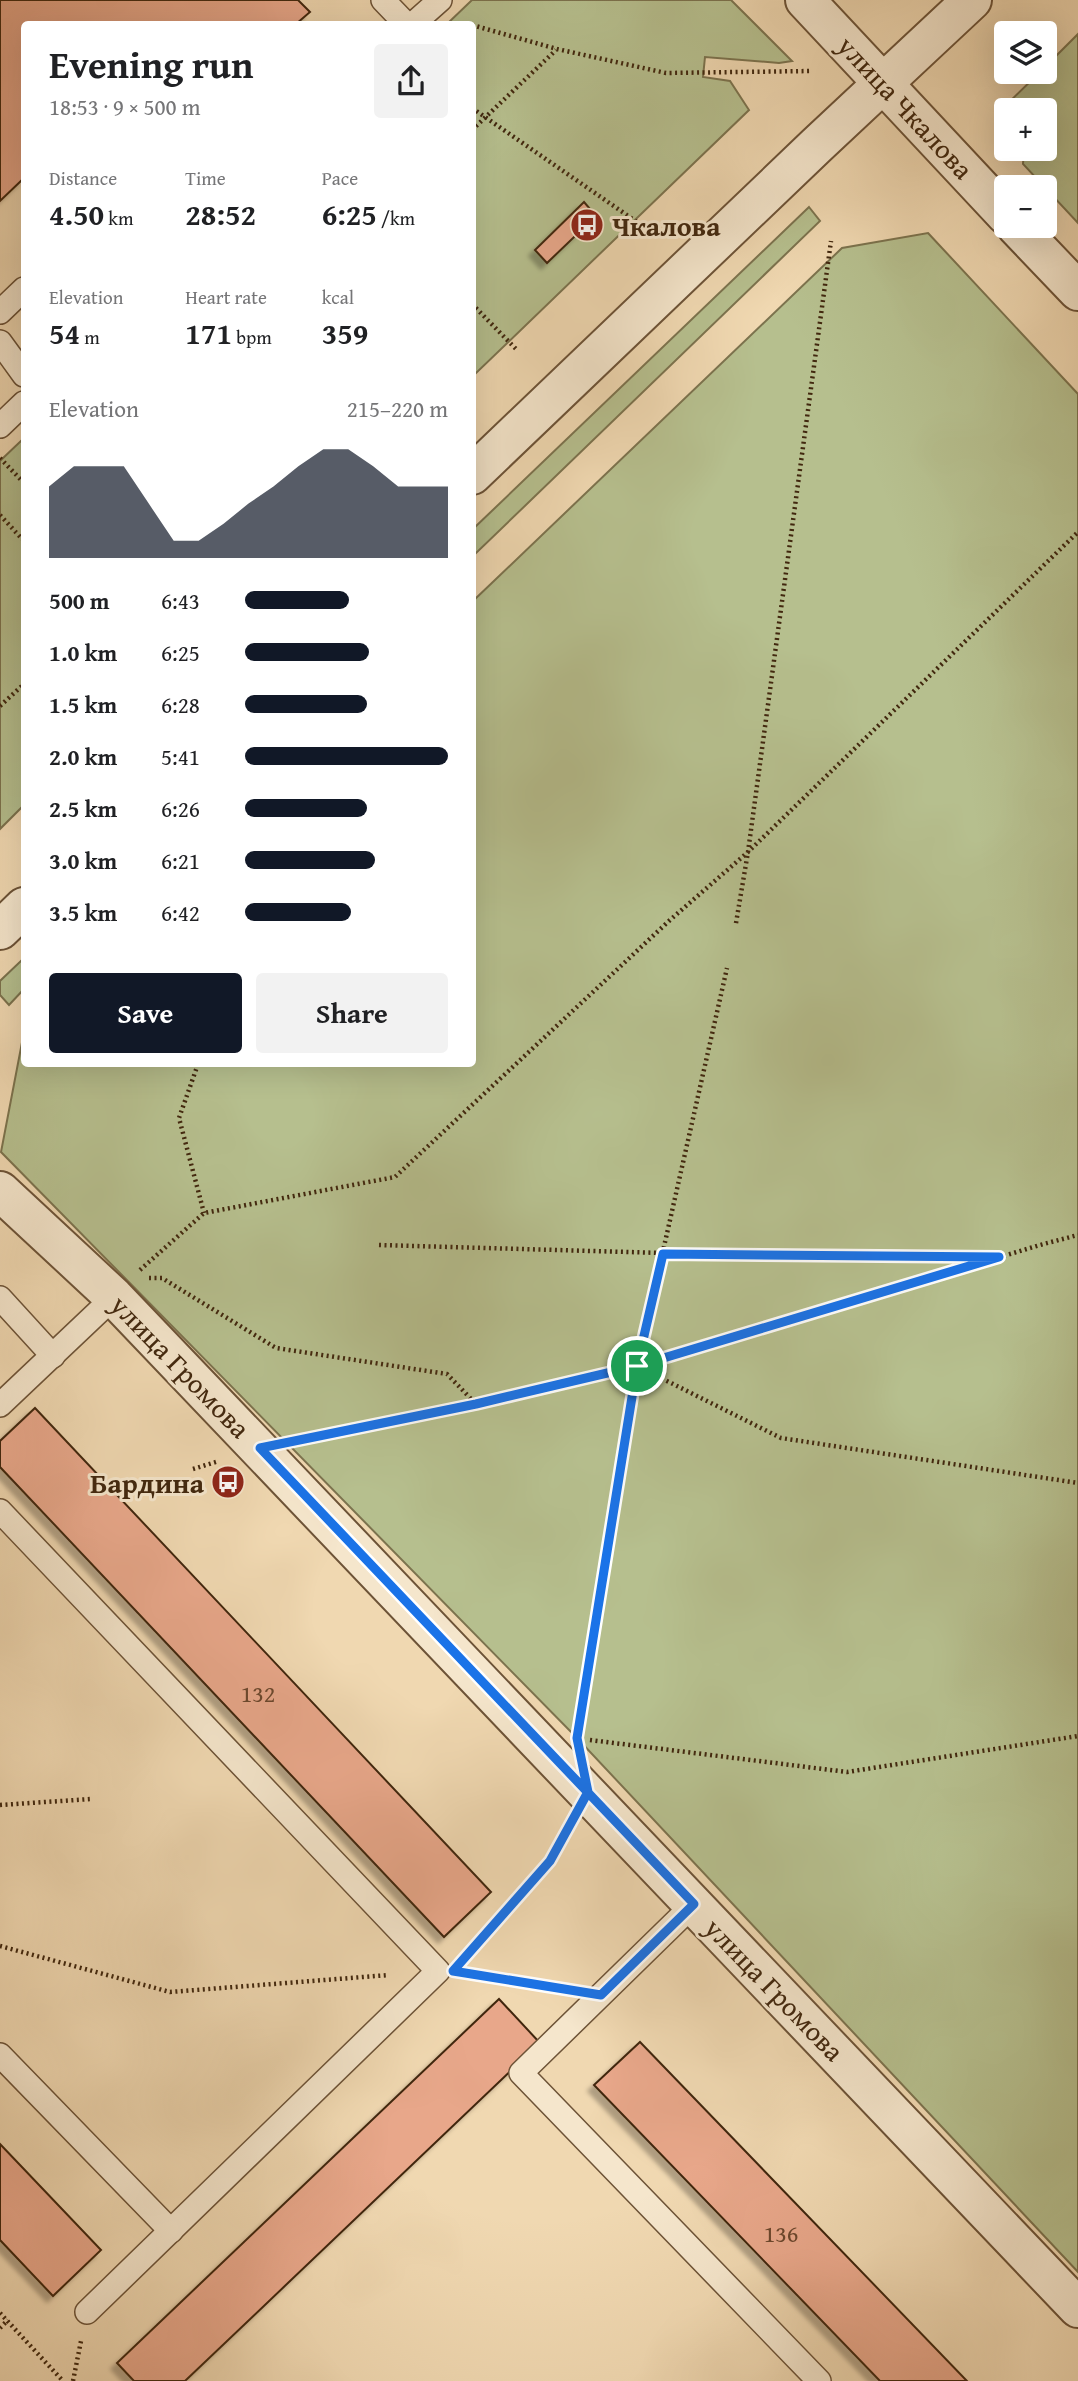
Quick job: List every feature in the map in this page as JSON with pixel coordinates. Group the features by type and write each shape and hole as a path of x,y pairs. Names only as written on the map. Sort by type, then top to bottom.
{"street":[{"name":"улица Чкалова","path":"805,0 994,202"},
{"path":"476,471 972,0"},
{"path":"1028,238 1078,290"},
{"path":"0,930 21,909"},
{"name":"улица Громова","path":"0,1191 129,1284 260,1448 1078,2308"}],"lane":[{"path":"383,0 403,21"},
{"path":"416,21 440,0"},
{"path":"0,312 21,292"},
{"path":"0,342 21,371"},
{"path":"0,426 21,406"},
{"path":"0,1405 129,1284"},
{"path":"0,1298 53,1356"},
{"path":"0,1511 446,1971 87,2312"},
{"path":"694,1904 522,2073 819,2381"},
{"path":"0,2056 171,2231"}],"path":[{"path":"476,26 557,49 666,73 811,71"},
{"path":"476,126 557,49"},
{"path":"476,111 648,229"},
{"path":"736,923 831,241"},
{"path":"476,308 517,350"},
{"path":"0,458 21,480"},
{"path":"0,515 21,538"},
{"path":"129,1284 204,1213 395,1177 660,929 748,852 1078,532"},
{"path":"0,706 21,687"},
{"path":"727,968 637,1366 577,1738 847,1772 1078,1736"},
{"path":"197,1067 179,1118 204,1213"},
{"path":"194,1469 260,1448 476,1404 637,1366 999,1257 1078,1236"},
{"path":"379,1245 663,1254 999,1257"},
{"path":"129,1284 162,1278 276,1348 447,1374 476,1404"},
{"path":"637,1366 781,1438 1078,1483"},
{"path":"446,1971 550,1861 588,1792"},
{"path":"0,1805 91,1799"},
{"path":"0,1946 170,1992 446,1971 601,1995"},
{"path":"73,2381 87,2312"},
{"path":"0,2313 63,2381"},
{"path":"0,2328 8,2320"}],"green space":[{"path":"472,0 731,0 792,61 779,63 705,57 703,77 730,81 749,110 476,373 476,21 450,21"},
{"path":"1078,34 1078,223 1057,200 1057,175 1033,175 1023,164 1023,161 1057,161 1057,98 1013,98 1028,84 1057,84 1057,55"},
{"path":"809,207 820,221 476,553 476,526"},
{"path":"928,233 1078,394 1078,2272 577,1738 1,1152 21,1048 21,1067 476,1067 476,598 842,248"},
{"path":"21,441 21,808 0,829 0,461"},
{"path":"21,961 21,992 9,1005 0,995 0,981"}],"building":[{"path":"0,0 298,0 310,12 300,21 21,21 21,181 0,201"},
{"path":"584,202 596,216 547,263 535,250"},
{"path":"35,1408 491,1892 444,1937 0,1467 0,1441"},
{"path":"499,1999 540,2043 185,2381 134,2381 117,2363"},
{"path":"640,2042 967,2381 880,2381 594,2085"},
{"path":"0,2144 101,2250 53,2296 0,2240"}],"place":[{"name":"Чкалова","path":"587,225"},
{"name":"Бардина","path":"228,1482"}],"route":[{"path":"637,1366 577,1738 588,1792 550,1861 453,1971 601,1995 694,1904 588,1792 260,1448 476,1404 637,1366 999,1257 663,1254 637,1366"}]}
